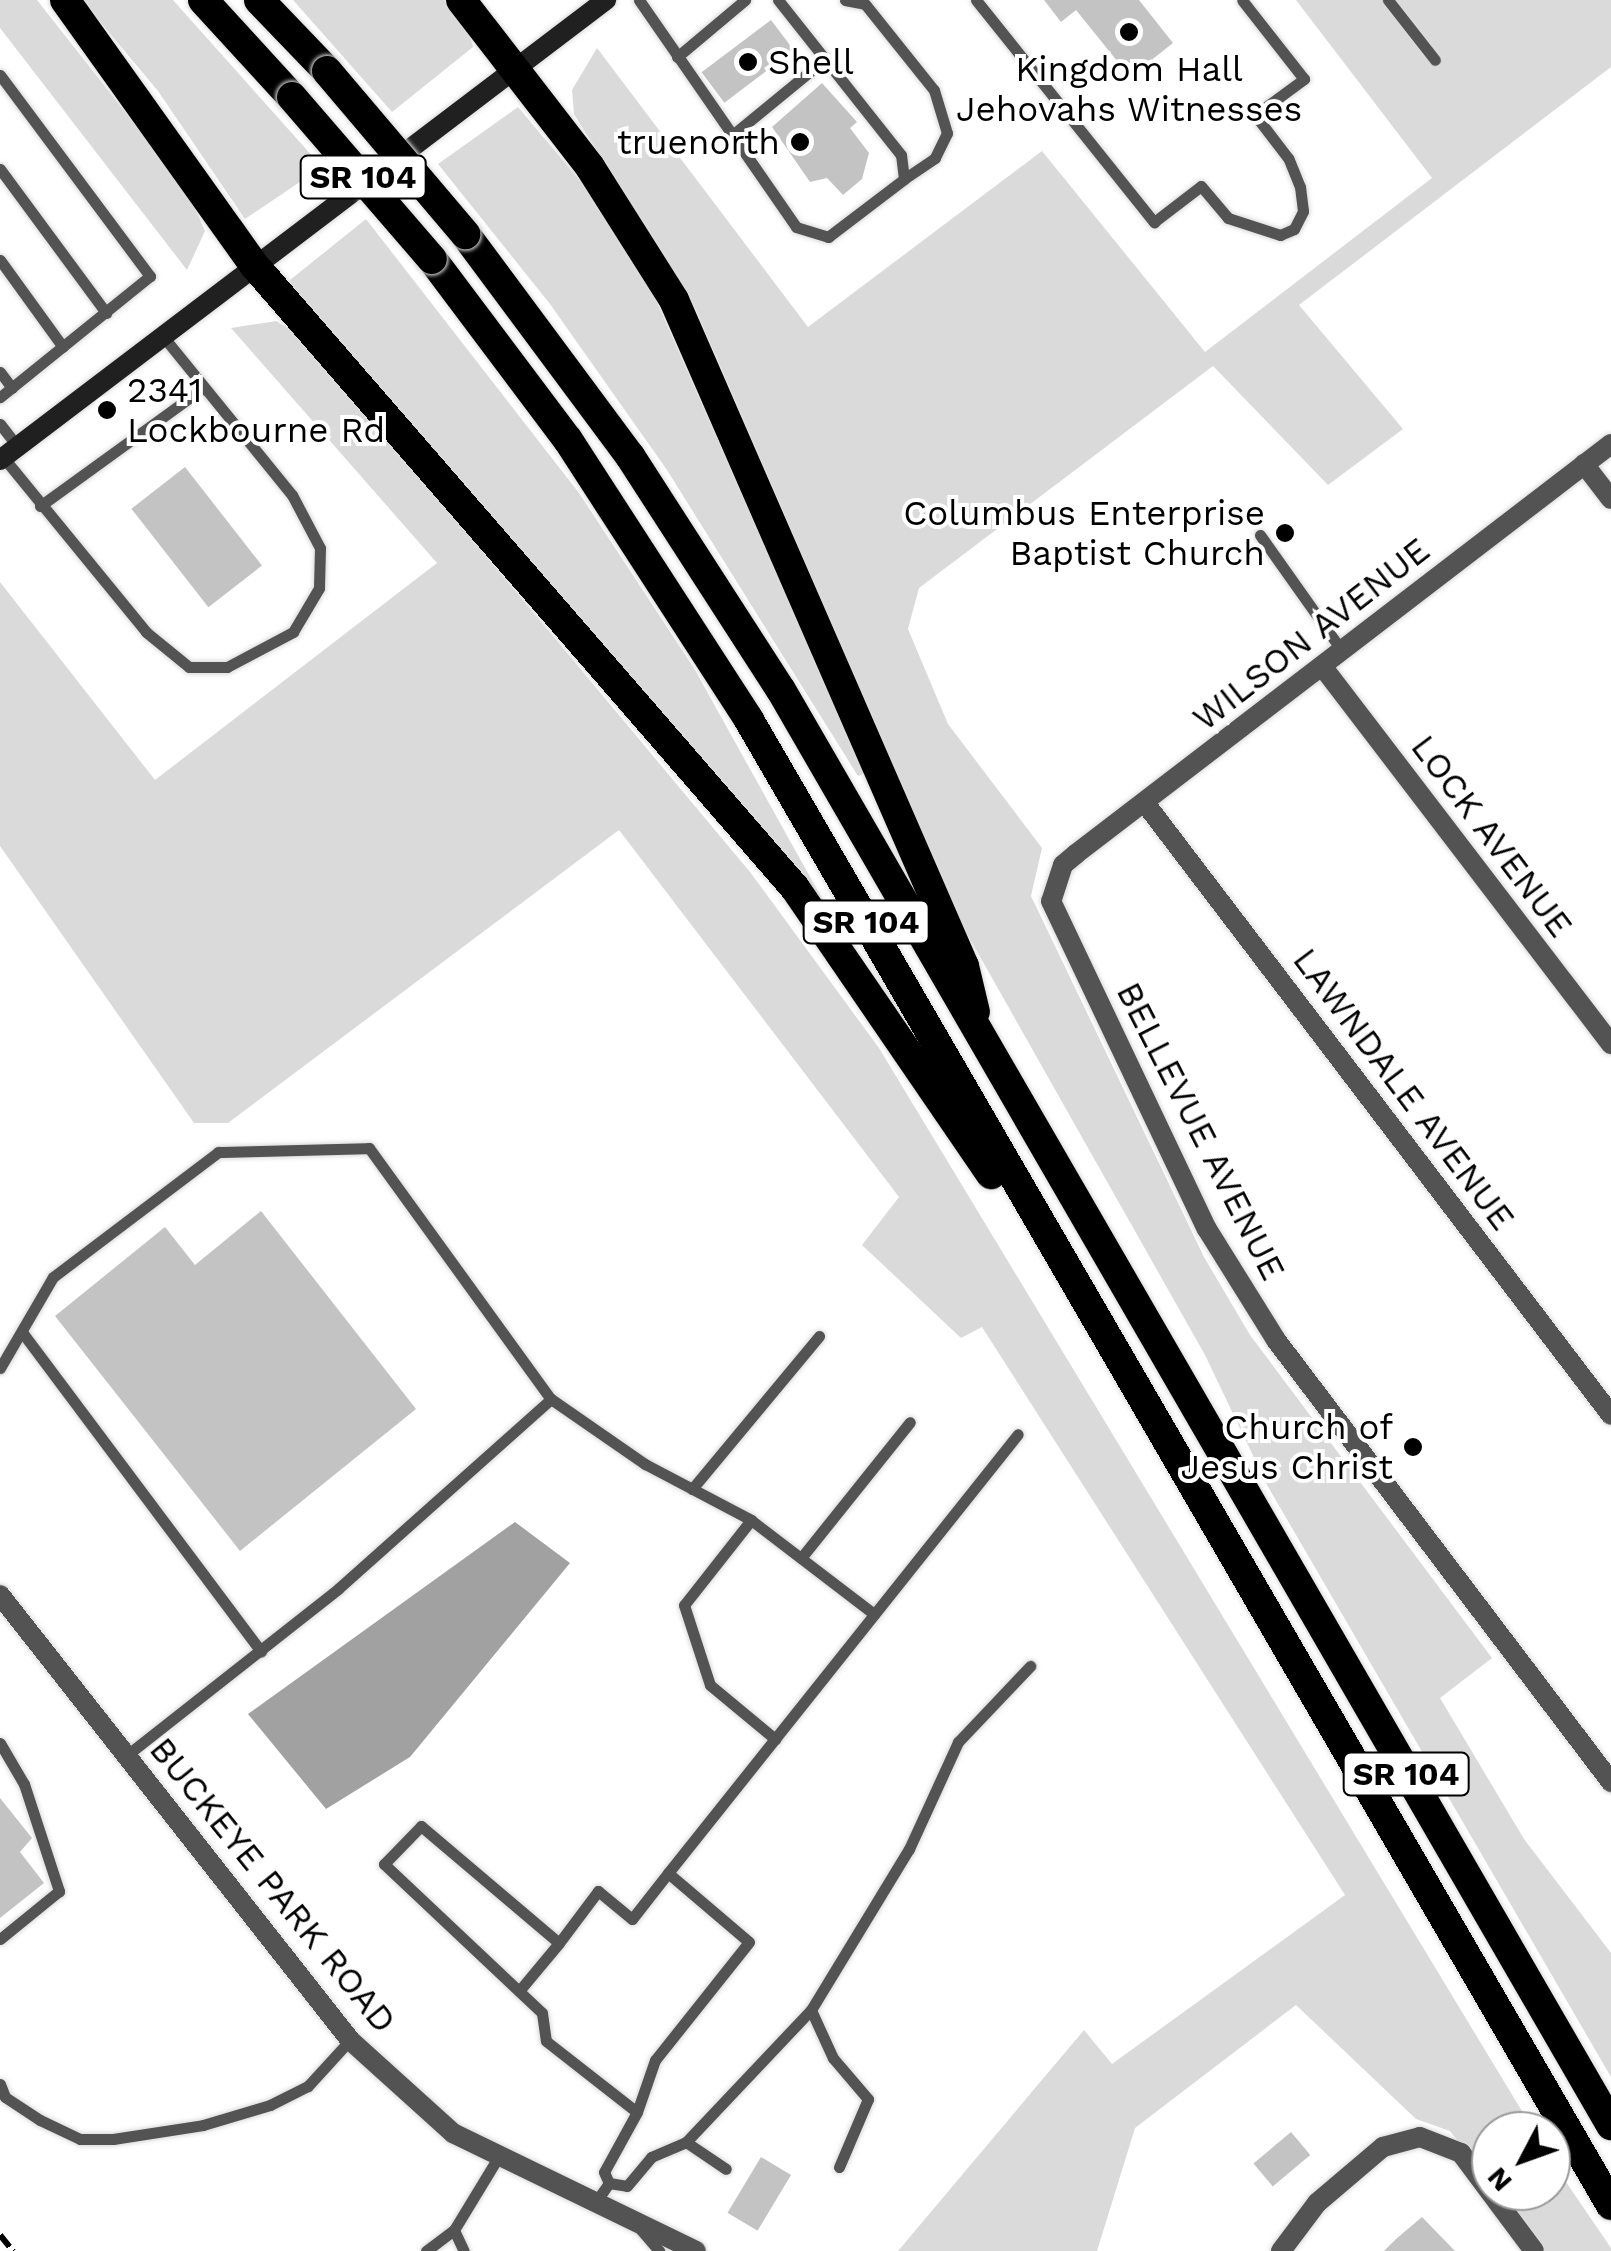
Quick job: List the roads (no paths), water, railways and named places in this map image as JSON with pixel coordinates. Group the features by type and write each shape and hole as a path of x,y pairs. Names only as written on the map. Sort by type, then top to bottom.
{"highway":[{"path":"65,0 254,266 782,873 982,1164 1040,1229"},
{"name":"SR 104","path":"203,0 432,260 536,394 687,618 1611,2206"},
{"name":"SR 104","path":"259,0 326,71 465,234 630,456 720,592 1611,2124"},
{"path":"461,0 590,167 674,300 964,966 983,1045"}],"main road":[{"path":"7,454 606,0"}],"street":[{"name":"WILSON AVENUE","path":"1056,881 1063,865 1611,444"},
{"path":"1584,464 1611,499"},
{"name":"LOCK AVENUE","path":"1322,666 1611,1044"},
{"name":"LAWNDALE AVENUE","path":"1145,803 1611,1414"},
{"name":"BELLEVUE AVENUE","path":"1056,881 1051,901 1057,921 1207,1229 1276,1340 1611,1782"},
{"name":"BUCKEYE PARK ROAD","path":"0,1595 350,2040 453,2134 696,2251"},
{"path":"1290,2247 1317,2204 1383,2148 1420,2137 1461,2153 1534,2251"}],"lane":[{"path":"639,0 730,137 796,227 828,237 935,158 947,133 934,90 865,4 844,0"},
{"path":"676,56 745,0"},
{"path":"778,0 901,154 904,179"},
{"path":"976,0 1154,222 1202,186 1228,218 1280,235 1294,229 1303,211 1300,187 1288,158 1255,115 1304,79 1242,0"},
{"path":"1388,0 1435,60"},
{"path":"730,137 825,60"},
{"path":"0,75 150,276 0,397"},
{"path":"0,169 106,313"},
{"path":"0,260 63,347"},
{"path":"0,424 7,454 40,506 146,632 189,667 226,667 293,632 319,588 320,548 292,494 162,336"},
{"path":"0,372 12,388"},
{"path":"40,506 203,388"},
{"path":"1260,535 1342,651"},
{"path":"0,1368 53,1277 218,1152 369,1148 551,1399 692,1489 751,1520 874,1614"},
{"path":"22,1332 261,1652"},
{"path":"692,1489 819,1336"},
{"path":"126,1756 261,1652 551,1399"},
{"path":"801,1558 910,1422"},
{"path":"519,1991 598,1891 632,1919 1018,1434"},
{"path":"751,1520 684,1605 710,1685 775,1739"},
{"path":"609,2182 626,2186 651,2157 686,2142 811,2010 909,1849 958,1742 1030,1666"},
{"path":"0,1743 24,1784 59,1890 0,1939"},
{"path":"558,1943 421,1826 384,1864 542,2013 546,2041 636,2112"},
{"path":"609,2182 604,2172 636,2112 654,2060 749,1942 668,1873"},
{"path":"811,2010 833,2058 868,2099 839,2167"},
{"path":"0,2084 5,2096 40,2120 80,2138 113,2139 203,2125 270,2105 308,2086 350,2040"},
{"path":"686,2142 726,2170"},
{"path":"426,2251 454,2230 499,2156"},
{"path":"595,2203 609,2182"},
{"path":"635,2223 658,2251"},
{"path":"454,2230 464,2251"}],"railway":[{"path":"0,2235 13,2251"}],"place":[{"name":"Kingdom Hall Jehovahs Witnesses","path":"1129,32"},
{"name":"Shell","path":"748,62"},
{"name":"truenorth","path":"800,142"},
{"name":"2341 Lockbourne Rd","path":"107,410"},
{"name":"Columbus Enterprise Baptist Church","path":"1285,533"},
{"name":"Church of Jesus Christ","path":"1413,1447"}]}
